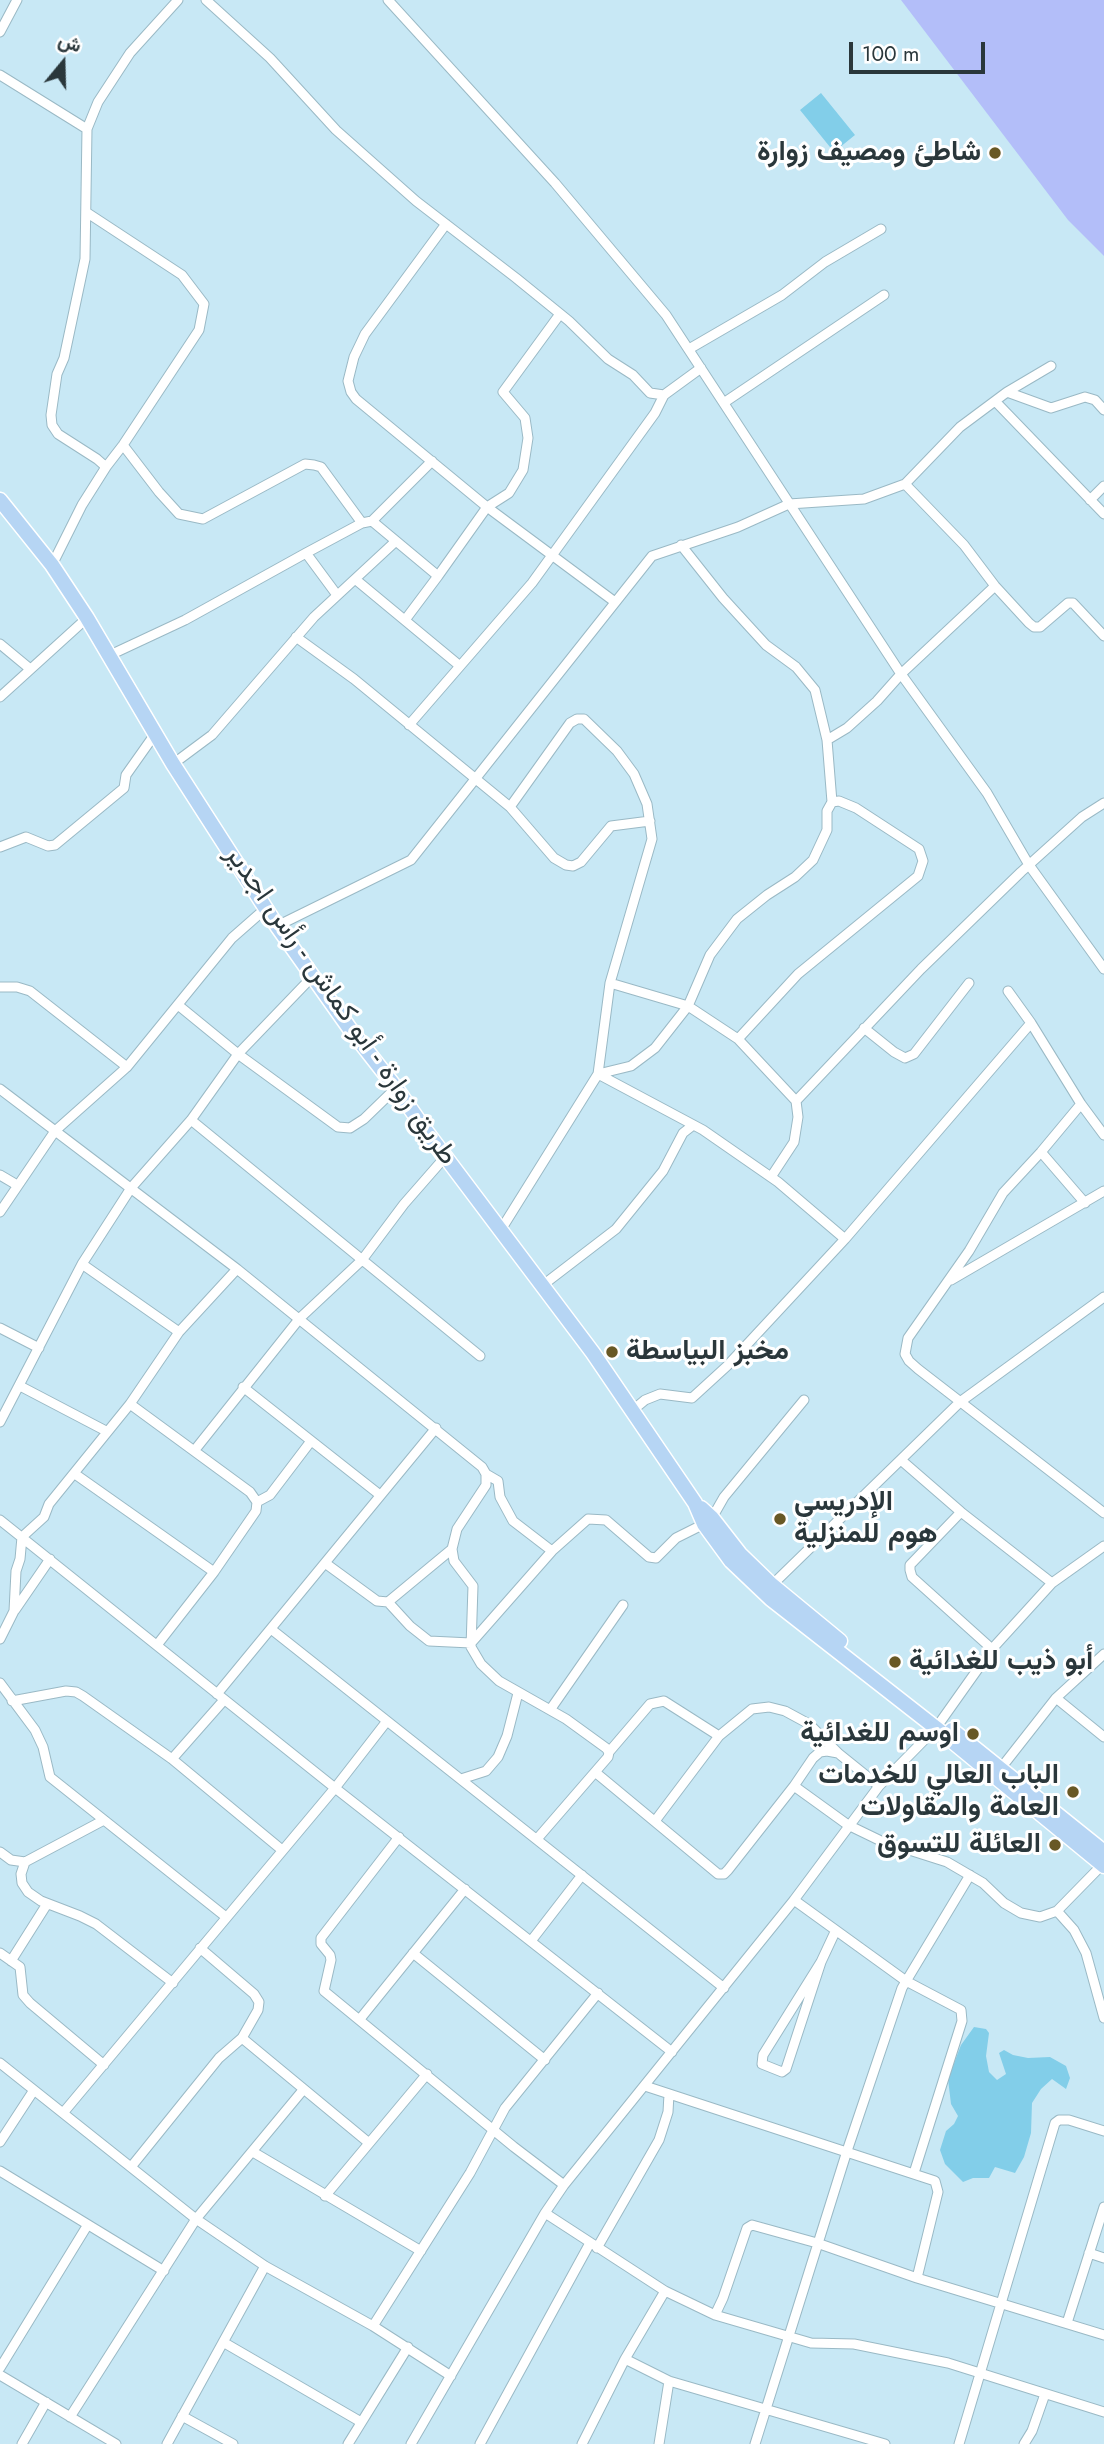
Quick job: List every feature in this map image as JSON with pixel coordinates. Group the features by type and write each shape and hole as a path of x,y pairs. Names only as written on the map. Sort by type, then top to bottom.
{"main road":[{"name":"طريق زوارة - أبو كماش - رأس اجدير","path":"0,500 52,565 87,618 173,764 265,909 350,1029 502,1228 735,1558"},
{"path":"735,1558 772,1585 1104,1861"},
{"path":"735,1558 771,1599 1001,1768 1104,1861"}],"street":[{"path":"0,32 17,0"},
{"path":"106,467 58,434 52,425 51,415 57,374 64,358 85,259 87,129 98,102 130,53 178,0"},
{"path":"206,0 270,58 336,130 416,201 560,314 608,359 633,376 650,393 664,395"},
{"path":"388,0 555,183 666,315 901,674 987,793 1029,865 1104,969"},
{"path":"0,75 87,129"},
{"path":"52,565 82,505 199,330 204,304 182,275 86,212"},
{"path":"446,224 365,334 354,357 348,381 356,399 487,507 615,602"},
{"path":"689,349 782,295 825,262 881,229"},
{"path":"725,402 884,295"},
{"path":"405,620 487,507 509,493 523,470 527,438 524,418 503,392 560,314"},
{"path":"277,926 411,860 652,556 738,527 789,504 863,499 905,484 960,427 1007,392 1051,366"},
{"path":"409,725 532,583 655,413 664,395 701,368"},
{"path":"1007,392 1051,408 1085,397 1095,400 1104,410"},
{"path":"995,401 1104,514"},
{"path":"123,445 179,514 203,519 305,464 321,467 367,522 396,541 438,576"},
{"path":"108,656 185,620 367,522 432,461"},
{"path":"905,484 964,545 995,586 1034,627 1046,624 1068,603 1078,607 1104,636"},
{"path":"1090,500 1104,486"},
{"path":"173,764 212,735 296,637 396,541"},
{"path":"598,1074 631,1066 655,1048 688,1006 710,956 737,919 795,877 813,860 827,830 827,811 832,802 827,740 814,690 796,667 766,645 723,598 681,545"},
{"path":"306,553 337,595"},
{"path":"355,579 460,666"},
{"path":"827,740 847,728 877,701 901,674 995,586"},
{"path":"0,697 87,618"},
{"path":"296,637 354,679 510,807 554,858 566,865 573,866 581,862 611,826 650,821"},
{"path":"0,644 29,668"},
{"path":"502,1228 598,1074 610,983 652,839 647,804 634,774 617,751 584,719 570,723 510,807"},
{"path":"0,846 26,836 48,846 55,845 124,788 126,775 155,734"},
{"path":"737,1039 798,974 918,876 923,861 919,849 856,808 839,801 832,802"},
{"path":"796,1101 864,1028 1029,865 1082,817 1104,803"},
{"path":"0,1212 55,1131 127,1067 232,938 265,909"},
{"path":"0,1422 82,1264 131,1188 191,1120 238,1055 313,976"},
{"path":"610,983 688,1006 737,1039 796,1101 794,1142 771,1177"},
{"path":"864,1028 905,1058 914,1054 969,983"},
{"path":"0,987 17,987 30,991 127,1067"},
{"path":"1008,991 1104,1135"},
{"path":"178,1005 238,1055 338,1127 346,1129 364,1119 396,1088"},
{"path":"633,1410 645,1400 660,1394 692,1398 736,1357 845,1239 1031,1023"},
{"path":"598,1074 704,1130 771,1177 845,1239"},
{"path":"0,1089 300,1318 482,1467 486,1474 486,1485 457,1529 452,1549 454,1562 473,1586 471,1647 481,1664 499,1681 550,1710 609,1752"},
{"path":"1081,1104 1003,1193 974,1243 908,1338 905,1354 909,1361 960,1402 1104,1513"},
{"path":"191,1120 480,1356"},
{"path":"543,1285 616,1228 663,1171 683,1133 692,1126"},
{"path":"1041,1152 1085,1203"},
{"path":"194,1451 300,1318 362,1260 404,1204 446,1156"},
{"path":"0,1175 17,1185"},
{"path":"946,1283 1104,1191"},
{"path":"82,1264 179,1332"},
{"path":"14,1611 16,1571 22,1537 44,1517 50,1504 130,1404 179,1332 237,1269"},
{"path":"772,1585 960,1402 1104,1297"},
{"path":"0,1328 39,1348"},
{"path":"20,1386 106,1431"},
{"path":"243,1387 380,1495"},
{"path":"471,1643 552,1551 588,1519 606,1520 643,1554 656,1558 676,1538 708,1521 724,1497 804,1400"},
{"path":"130,1404 250,1492 257,1502 256,1511 214,1572 157,1645"},
{"path":"172,1759 271,1629 436,1427"},
{"path":"257,1502 270,1495 312,1441"},
{"path":"901,1460 961,1512 1052,1583"},
{"path":"75,1474 214,1572"},
{"path":"486,1474 498,1481 500,1497 513,1521 552,1551"},
{"path":"961,1512 910,1565 910,1570 912,1577 992,1649"},
{"path":"0,1520 335,1788 672,2052"},
{"path":"411,2444 545,2213 564,2185 794,1900 879,1786 939,1725 992,1649 1052,1583 1104,1546"},
{"path":"388,1602 452,1549"},
{"path":"0,1639 14,1611 50,1559"},
{"path":"325,1563 377,1601 388,1602 410,1626 429,1641 471,1643"},
{"path":"550,1710 623,1605"},
{"path":"271,1629 724,1988"},
{"path":"1001,1768 1056,1698 1104,1654"},
{"path":"0,1684 35,1730 43,1747 50,1777 226,1917"},
{"path":"12,1701 66,1691 76,1692 172,1759 282,1850"},
{"path":"461,1779 486,1771 498,1757 507,1736 518,1693"},
{"path":"1056,1698 1104,1737"},
{"path":"537,1839 608,1757 609,1752 650,1703 664,1701 719,1736"},
{"path":"654,1821 719,1736 752,1709 769,1707 785,1711 809,1724 838,1753 879,1786"},
{"path":"64,2113 335,1788 387,1721"},
{"path":"595,1772 713,1872 724,1874 813,1758 820,1752 838,1753"},
{"path":"794,1786 848,1825 881,1841 947,1862 983,1882 1004,1903 1021,1913 1040,1917 1056,1911 1104,1861"},
{"path":"0,1852 11,1860 25,1862 104,1820"},
{"path":"399,1837 321,1938 321,1944 331,1960 324,1991 564,2185"},
{"path":"25,1862 22,1883 28,1892 47,1904 96,1924 173,1983"},
{"path":"531,1941 582,1875"},
{"path":"755,2444 846,2151 906,1980 946,1919 970,1875"},
{"path":"360,2019 465,1889"},
{"path":"794,1900 835,1932 906,1980 961,2010 963,2015 914,2173"},
{"path":"11,1961 47,1904"},
{"path":"1056,1911 1073,1930 1086,1953 1104,2018"},
{"path":"821,1962 763,2055 762,2064 782,2072 786,2069 821,1962 835,1932"},
{"path":"131,2167 219,2058 242,2038 258,2010 254,1994 200,1948"},
{"path":"0,1953 20,1967 23,1995 30,2003 104,2065"},
{"path":"413,1953 545,2060"},
{"path":"373,2326 495,2130 505,2108 598,1993"},
{"path":"242,2038 369,2143"},
{"path":"0,2063 196,2219 265,2266 373,2326 452,2376"},
{"path":"325,2196 427,2074"},
{"path":"645,2086 935,2181 938,2186 917,2278"},
{"path":"0,2142 34,2090"},
{"path":"70,2417 196,2219 303,2090"},
{"path":"480,2444 593,2246 659,2140 668,2112 669,2094"},
{"path":"959,2444 1055,2123 1063,2119 1104,2131"},
{"path":"253,2152 421,2251"},
{"path":"0,2171 164,2271"},
{"path":"1067,2323 1104,2207"},
{"path":"545,2213 665,2291 715,2315 787,2338 811,2343 854,2344 981,2372 1104,2412"},
{"path":"0,2368 88,2225"},
{"path":"715,2315 747,2228 752,2225 817,2243 917,2278 1104,2335"},
{"path":"1089,2253 1104,2258"},
{"path":"167,2444 265,2266"},
{"path":"582,2444 625,2359 665,2291"},
{"path":"223,2342 361,2422"},
{"path":"348,2444 408,2347"},
{"path":"625,2359 669,2381 885,2444"},
{"path":"0,2375 116,2444"},
{"path":"659,2444 669,2381"},
{"path":"1024,2444 1045,2394"},
{"path":"22,2444 46,2402"},
{"path":"182,2416 233,2444"}],"shaded area":[{"path":"901,0 1104,0 1104,256 1068,220"},
{"path":"821,93 855,135 834,152 800,110"},
{"path":"974,2027 986,2029 989,2033 986,2056 989,2072 997,2080 1006,2074 999,2053 1004,2050 1028,2058 1050,2057 1066,2066 1070,2078 1066,2089 1052,2079 1032,2103 1031,2133 1024,2157 1015,2173 995,2167 989,2178 973,2178 963,2182 945,2164 940,2150 946,2131 958,2116 951,2104 948,2079 961,2045"}],"place":[{"name":"شاطئ ومصيف زوارة","path":"995,153"},
{"name":"مخبز البياسطة","path":"612,1352"},
{"name":"الإدريسي هوم للمنزلية","path":"780,1519"},
{"name":"أبو ذيب للغدائية","path":"895,1662"},
{"name":"اوسم للغدائية","path":"973,1734"},
{"name":"الباب العالي للخدمات العامة والمقاولات","path":"1073,1792"},
{"name":"العائلة للتسوق","path":"1055,1845"}]}
